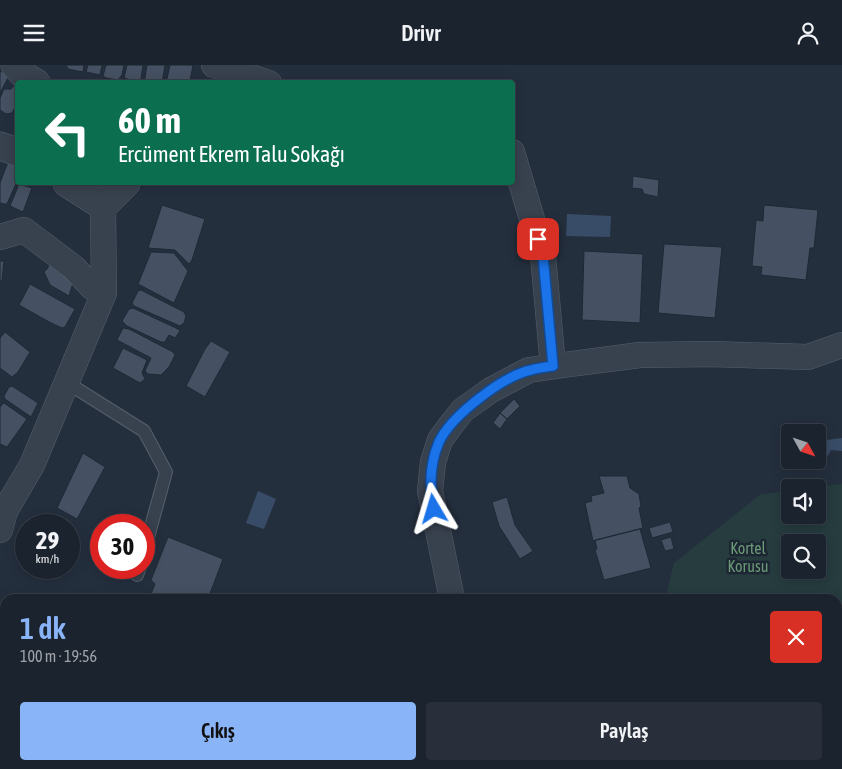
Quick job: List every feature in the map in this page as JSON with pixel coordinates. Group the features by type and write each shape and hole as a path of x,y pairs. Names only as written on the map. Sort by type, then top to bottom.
{"street":[{"path":"14,65 31,80"},
{"path":"214,65 260,80"},
{"path":"0,146 15,151"},
{"path":"515,162 543,256 553,366"},
{"path":"70,185 103,206"},
{"path":"2,520 32,465 104,293 103,206 124,185"},
{"path":"0,237 24,230 73,267 92,287 104,293"},
{"path":"451,594 430,491 433,462 440,440 464,410 491,390 529,370 553,366 640,355 711,354 808,357 842,345"}],"lane":[{"path":"66,383 144,431 166,472 154,514"}],"green space":[{"name":"Kortel Korusu","path":"842,484 842,594 666,594 674,563 761,494 781,492 781,524 826,524 826,486"}],"water":[{"path":"567,214 611,216 610,237 566,236"},
{"path":"842,438 842,451 831,450 827,457 827,463 826,463 826,440"},
{"path":"258,491 276,499 264,529 246,523"}],"building":[{"path":"66,65 84,65 83,72 68,69"},
{"path":"88,65 102,65 100,75 86,72"},
{"path":"106,65 124,65 122,75 118,80 103,76"},
{"path":"127,65 143,65 140,80 124,78"},
{"path":"147,65 165,65 162,80 144,80"},
{"path":"170,65 193,65 190,80 167,80"},
{"path":"6,71 9,76 0,93 0,72"},
{"path":"15,84 15,108 12,113 6,114 0,110 0,98 4,89 11,89"},
{"path":"15,159 15,185 7,204 4,204 0,203 0,183 8,162"},
{"path":"633,176 659,180 658,197 644,194 642,189 632,188"},
{"path":"19,185 32,188 23,212 10,206"},
{"path":"162,205 205,219 189,264 175,250 148,248"},
{"path":"764,205 818,210 814,248 810,248 806,280 761,275 762,267 752,266 756,220 763,221"},
{"path":"664,244 722,247 715,318 658,313"},
{"path":"584,251 643,254 640,323 582,320"},
{"path":"151,252 174,253 188,271 174,303 138,284"},
{"path":"0,261 4,261 2,281 0,280"},
{"path":"49,261 74,280 69,296 50,285 44,272 48,268"},
{"path":"30,284 75,309 65,327 62,328 51,323 19,305"},
{"path":"141,290 184,312 186,316 184,323 180,326 134,306 132,303 138,291"},
{"path":"133,308 180,331 175,338 169,335 165,342 161,342 127,326 122,321 129,309"},
{"path":"123,328 129,329 173,352 175,355 169,367 161,375 148,374 145,371 151,358 117,340"},
{"path":"5,332 30,352 18,372 12,377 0,368 0,338"},
{"path":"211,341 230,352 205,397 186,386"},
{"path":"123,348 147,360 142,373 145,379 140,383 113,368"},
{"path":"12,386 38,403 31,417 5,399 4,396 9,387"},
{"path":"514,399 520,406 507,419 500,413"},
{"path":"4,403 27,419 7,447 0,444 0,407"},
{"path":"500,413 507,419 500,429 493,423"},
{"path":"83,453 105,467 80,514 68,514 57,508"},
{"path":"599,476 627,476 630,488 639,494 641,506 639,508 643,528 593,541 585,503 592,501 591,496 604,493"},
{"path":"507,497 515,525 533,551 520,559 499,526 492,502"},
{"path":"670,522 673,532 652,538 649,528"},
{"path":"640,529 651,568 604,580 595,550 597,549 595,540"},
{"path":"168,537 223,559 210,594 151,594 155,584 151,580 155,579 155,570"},
{"path":"671,537 674,549 665,551 661,540"}],"route":[{"path":"434,509 430,491 433,462 440,440 451,425 464,410 491,390 529,370 553,366 543,256 538,239"}]}
